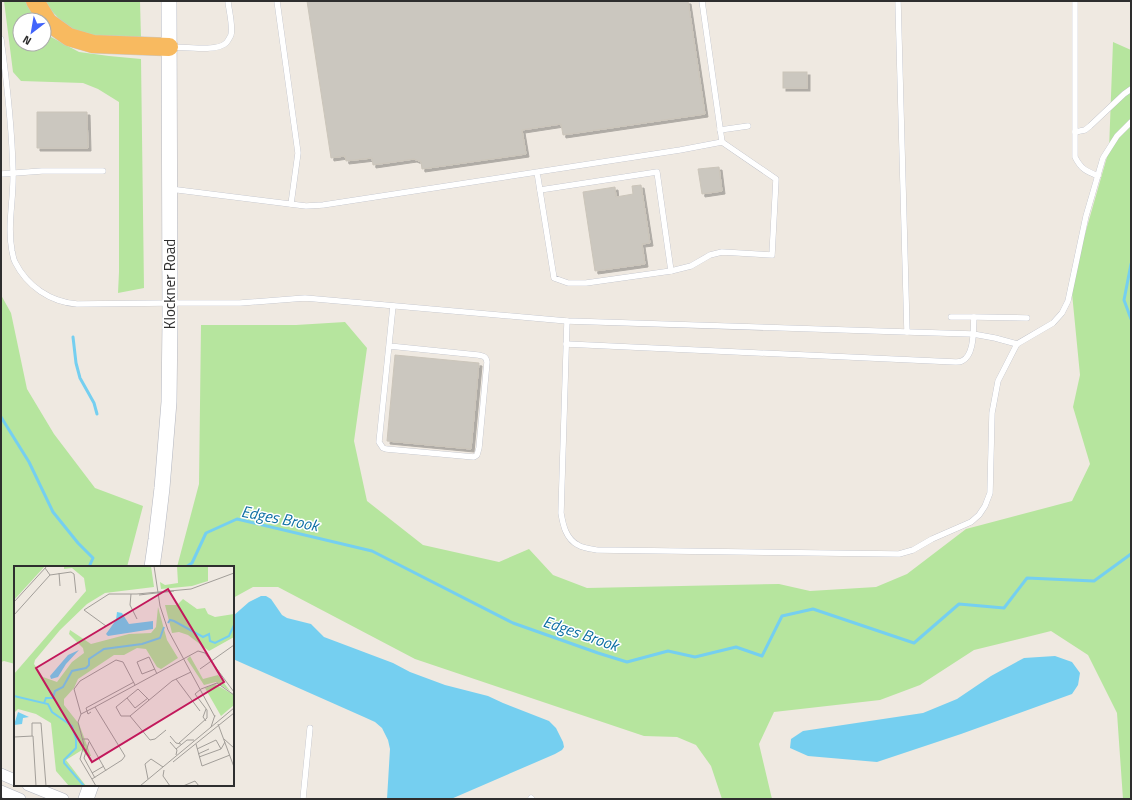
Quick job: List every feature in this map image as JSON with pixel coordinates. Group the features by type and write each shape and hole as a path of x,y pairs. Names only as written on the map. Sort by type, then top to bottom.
{"highway":[{"path":"35,1 48,22 69,37 93,44 169,47"}],"main road":[{"name":"Klockner Road","path":"152,566 167,437 169,402 169,1"},
{"path":"86,799 91,786"}],"street":[{"path":"1,774 14,780"},
{"path":"30,786 63,799"},
{"path":"1,791 20,799"}],"lane":[{"path":"169,47 207,48 218,47 226,43 230,36 231,28 228,1"},
{"path":"277,1 298,154 292,204"},
{"path":"702,1 722,142"},
{"path":"898,1 907,332"},
{"path":"1076,1 1075,157 1079,165 1085,170 1098,176"},
{"path":"1,39 8,90 13,172 10,242 14,261 24,277 38,290 49,297 68,303 240,303 305,298 567,321 973,334 1017,344"},
{"path":"1075,132 1085,130 1131,89"},
{"path":"567,321 561,513 564,527 569,538 578,546 597,550 899,554 913,550 932,539 971,522 979,515 985,506 990,492 992,413 998,381 1017,344 1052,323 1062,313 1068,301 1086,216 1103,158 1116,136 1131,122"},
{"path":"720,130 748,126"},
{"path":"170,189 306,206 323,205 537,172 680,150 722,142 776,179 772,255 722,252 710,255 691,266 586,282 568,283 554,278 537,172"},
{"path":"1,174 42,171 103,171"},
{"path":"540,190 657,172 671,270"},
{"path":"389,346 483,356 486,358 480,448 474,458 386,449 381,446 379,438 393,306"},
{"path":"951,317 1027,318"},
{"path":"566,344 956,362 962,361 972,350 974,317"},
{"path":"303,799 310,728"}],"green space":[{"path":"4,1 28,1 34,12 12,12 12,52 52,52 52,38 79,52 141,59 144,288 118,293 119,102 98,89 83,83 21,81 13,72"},
{"path":"45,1 140,1 141,38 85,36 64,24 48,7"},
{"path":"1113,42 1131,50 1131,799 1123,799 1117,713 1088,655 1051,631 974,650 920,685 880,700 774,712 759,744 772,799 722,799 711,766 696,745 677,737 644,736 415,659 278,587 253,587 234,597 234,566 177,566 199,484 201,325 296,325 345,322 367,348 354,441 367,501 423,545 499,562 529,549 553,575 587,588 779,584 810,591 876,587 907,574 966,529 1072,501 1090,464 1073,407 1080,375 1071,283 1109,150"},
{"path":"1,295 11,313 27,389 54,434 95,488 143,506 127,566 14,566 14,664 4,661 1,662"}],"water":[{"path":"261,596 266,596 271,599 282,615 287,618 311,624 324,637 393,663 410,672 445,685 488,696 549,721 556,728 564,747 555,754 451,799 387,799 390,749 388,740 382,728 375,722 234,659 234,615 249,602"},
{"path":"1055,656 1072,662 1080,673 1078,685 1072,694 961,734 877,762 808,756 790,748 791,739 803,731 923,713 957,699 991,676 1024,658"}],"building":[{"path":"307,1 688,1 705,114 563,135 561,124 522,130 526,154 422,169 421,162 414,159 373,165 372,158 346,161 345,156 331,158"},
{"path":"783,72 807,72 807,88 783,88"},
{"path":"37,112 87,112 88,148 37,148"},
{"path":"719,167 722,191 702,194 698,169"},
{"path":"641,185 650,243 642,244 645,264 595,271 583,192 615,187 616,197 633,194 632,186"},
{"path":"395,355 479,363 471,449 387,441"}],"waterway":[{"path":"1131,264 1124,300 1131,319"},
{"path":"73,337 76,363 80,378 94,403 97,414"},
{"name":"Edges Brook","path":"1,417 29,462 53,512 78,543 93,558 89,566"},
{"name":"Edges Brook","path":"188,566 192,563 206,533 237,519 372,551 513,623 627,662 668,651 695,657 736,647 762,656 782,616 813,609 914,643 959,604 1004,608 1027,578 1094,581 1131,554"}]}
